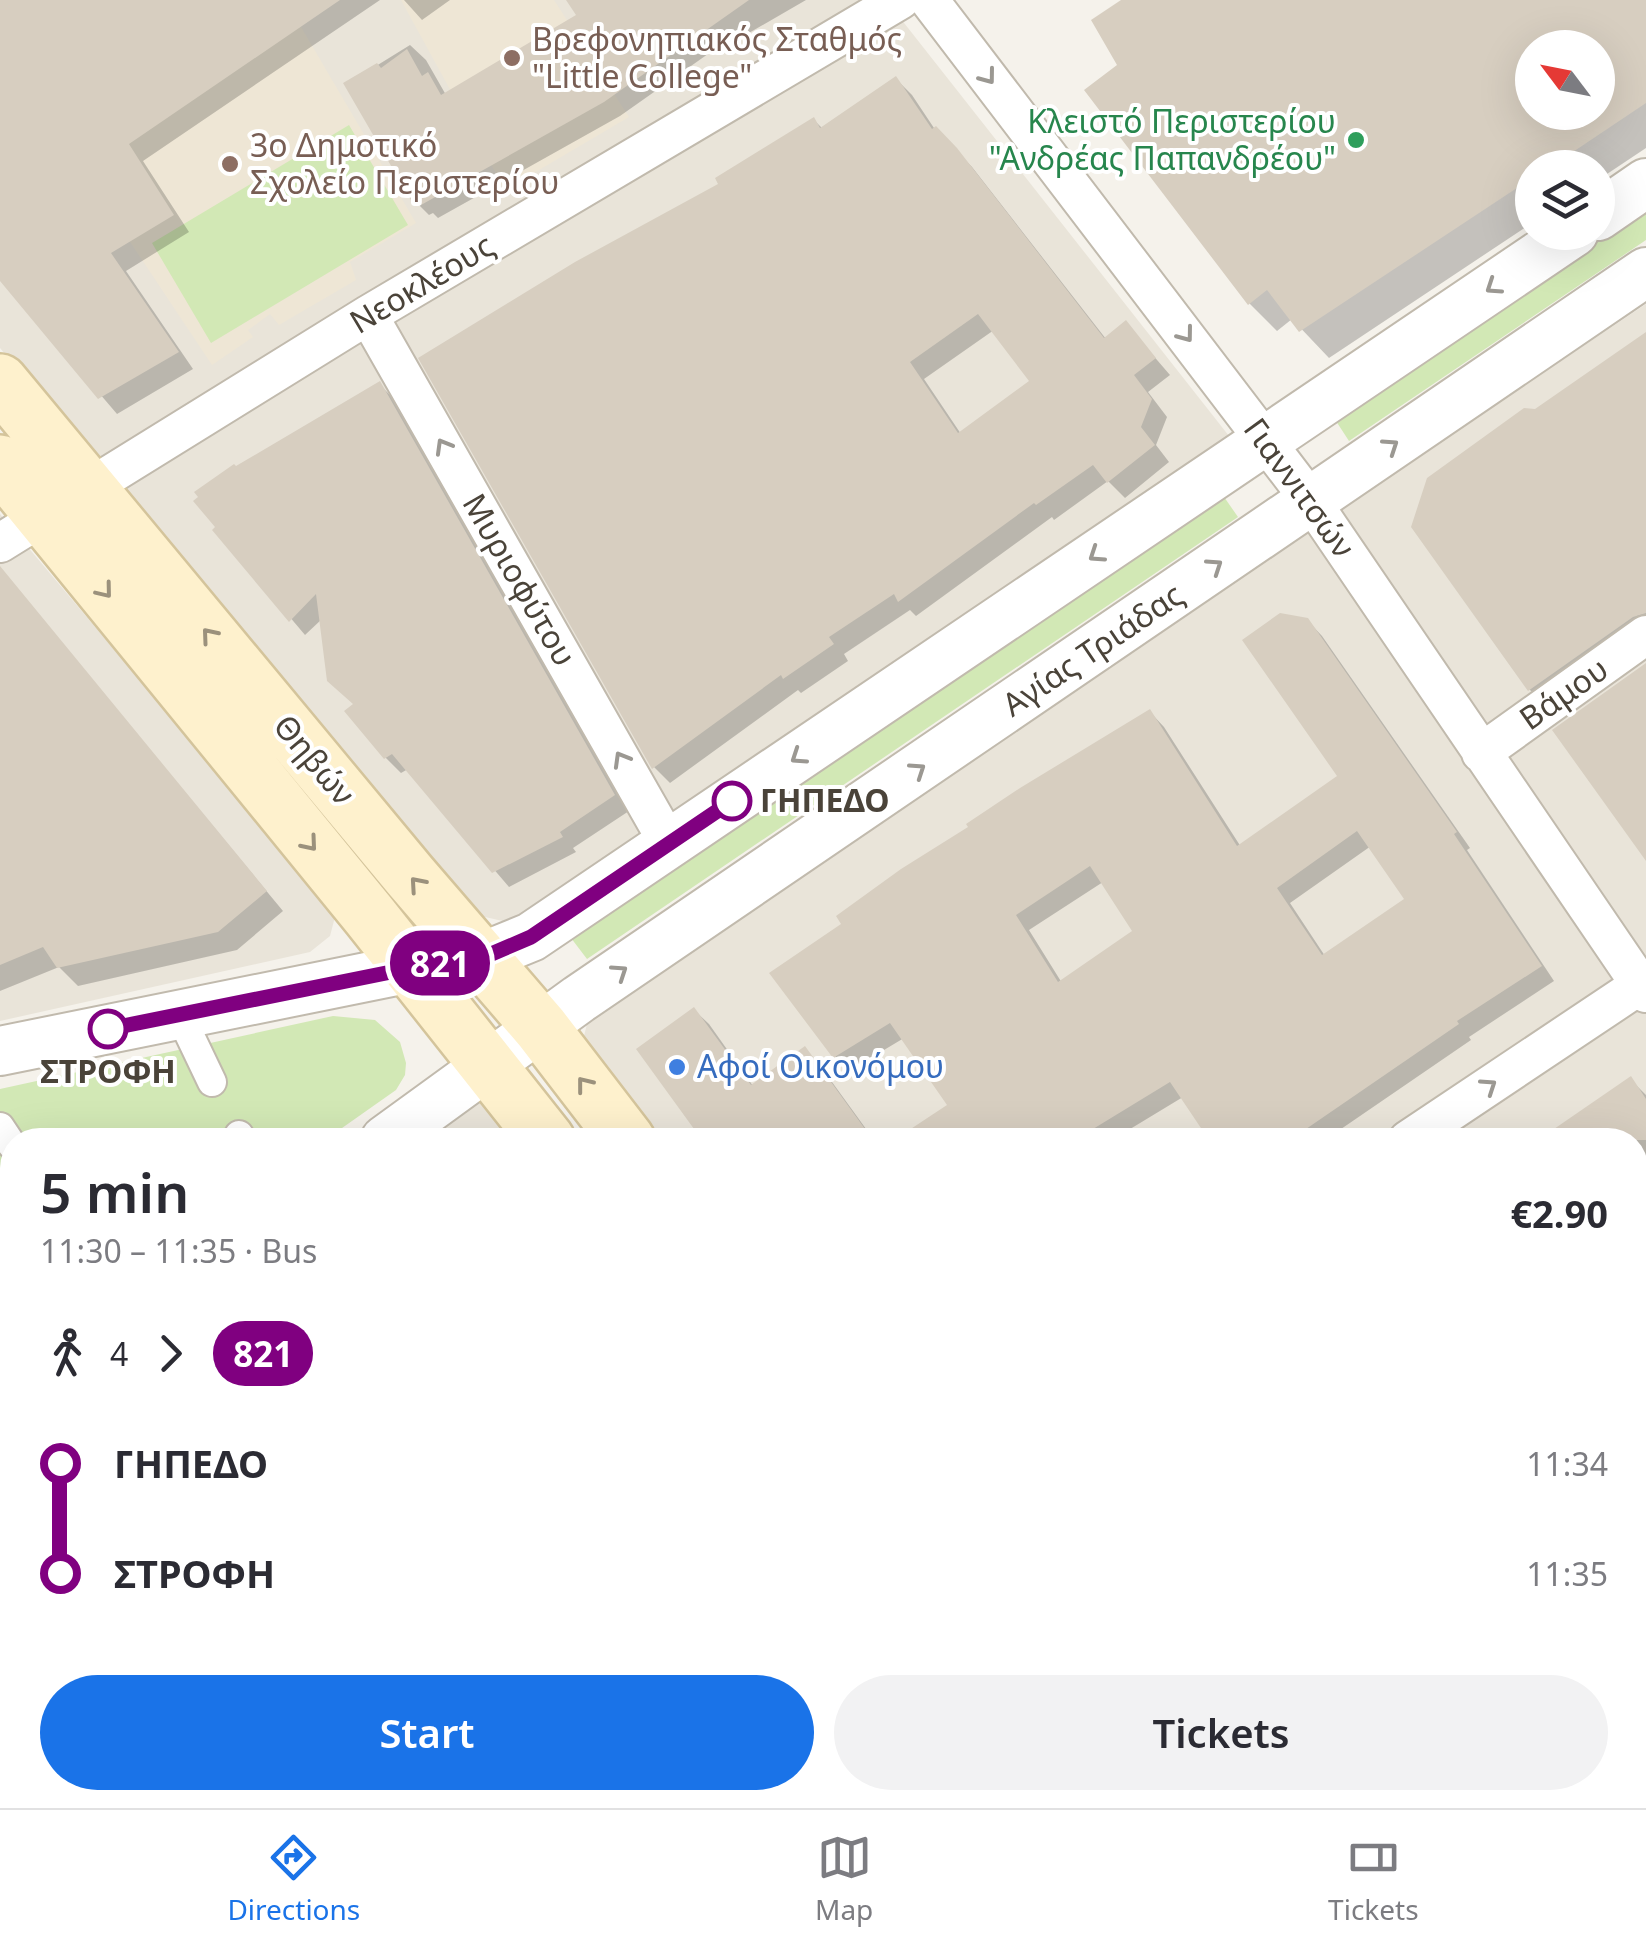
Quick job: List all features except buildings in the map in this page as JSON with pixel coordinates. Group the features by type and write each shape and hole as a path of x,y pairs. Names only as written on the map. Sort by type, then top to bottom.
{"main road":[{"name":"Θηβών","path":"0,382 44,515 398,862 507,947 540,1028 618,1128"},
{"name":"Θηβών","path":"0,464 538,1128"}],"street":[{"name":"Νεοκλέους","path":"44,515 368,315 900,0"},
{"name":"Γιαννιτσών","path":"928,0 1266,440 1644,986"},
{"path":"1615,205 1646,184"},
{"path":"0,1051 507,947 669,844 1547,250"},
{"name":"Αγίας Τριάδας","path":"489,1066 1646,272"},
{"name":"Μυριοφύτου","path":"368,315 669,844"},
{"name":"Βάμου","path":"1481,752 1646,635"},
{"path":"1426,1128 1644,986"},
{"path":"180,1015 212,1082"},
{"path":"402,1128 489,1066"}],"shaded area":[{"path":"0,0 886,0 1229,436 511,923 468,913 0,348"},
{"name":"Βρεφονηπιακός Σταθμός \"Little College\"","path":"401,0 554,0 629,117 505,190"},
{"name":"3ο Δημοτικό Σχολείο Περιστερίου","path":"301,27 416,223 350,262 356,280 279,325 270,314 248,330 253,337 212,365 39,105"},
{"path":"1646,304 1646,1128 642,1128 581,1048 591,1008"},
{"path":"0,514 336,913 330,936 310,952 0,1021"},
{"path":"485,1095 510,1128 437,1128"}],"green space":[{"path":"349,125 408,225 211,343 152,243"},
{"path":"1646,205 1646,240 1349,441 1334,418 1580,250 1615,250 1615,226"},
{"path":"1222,494 1238,517 587,959 571,938"},
{"path":"333,1016 375,1020 400,1042 406,1063 405,1075 396,1090 342,1128 0,1128 0,1089"}],"bus line":[{"name":"821","path":"108,1029 411,968 482,958 531,937 732,801"}],"place":[{"name":"Βρεφονηπιακός Σταθμός \"Little College\"","path":"512,58"},
{"name":"Κλειστό Περιστερίου \"Ανδρέας Παπανδρέου\"","path":"1356,140"},
{"name":"3ο Δημοτικό Σχολείο Περιστερίου","path":"230,164"},
{"name":"ΓΗΠΕΔΟ","path":"732,801"},
{"name":"ΣΤΡΟΦΗ","path":"108,1029"},
{"name":"Αφοί Οικονόμου","path":"677,1067"}]}
